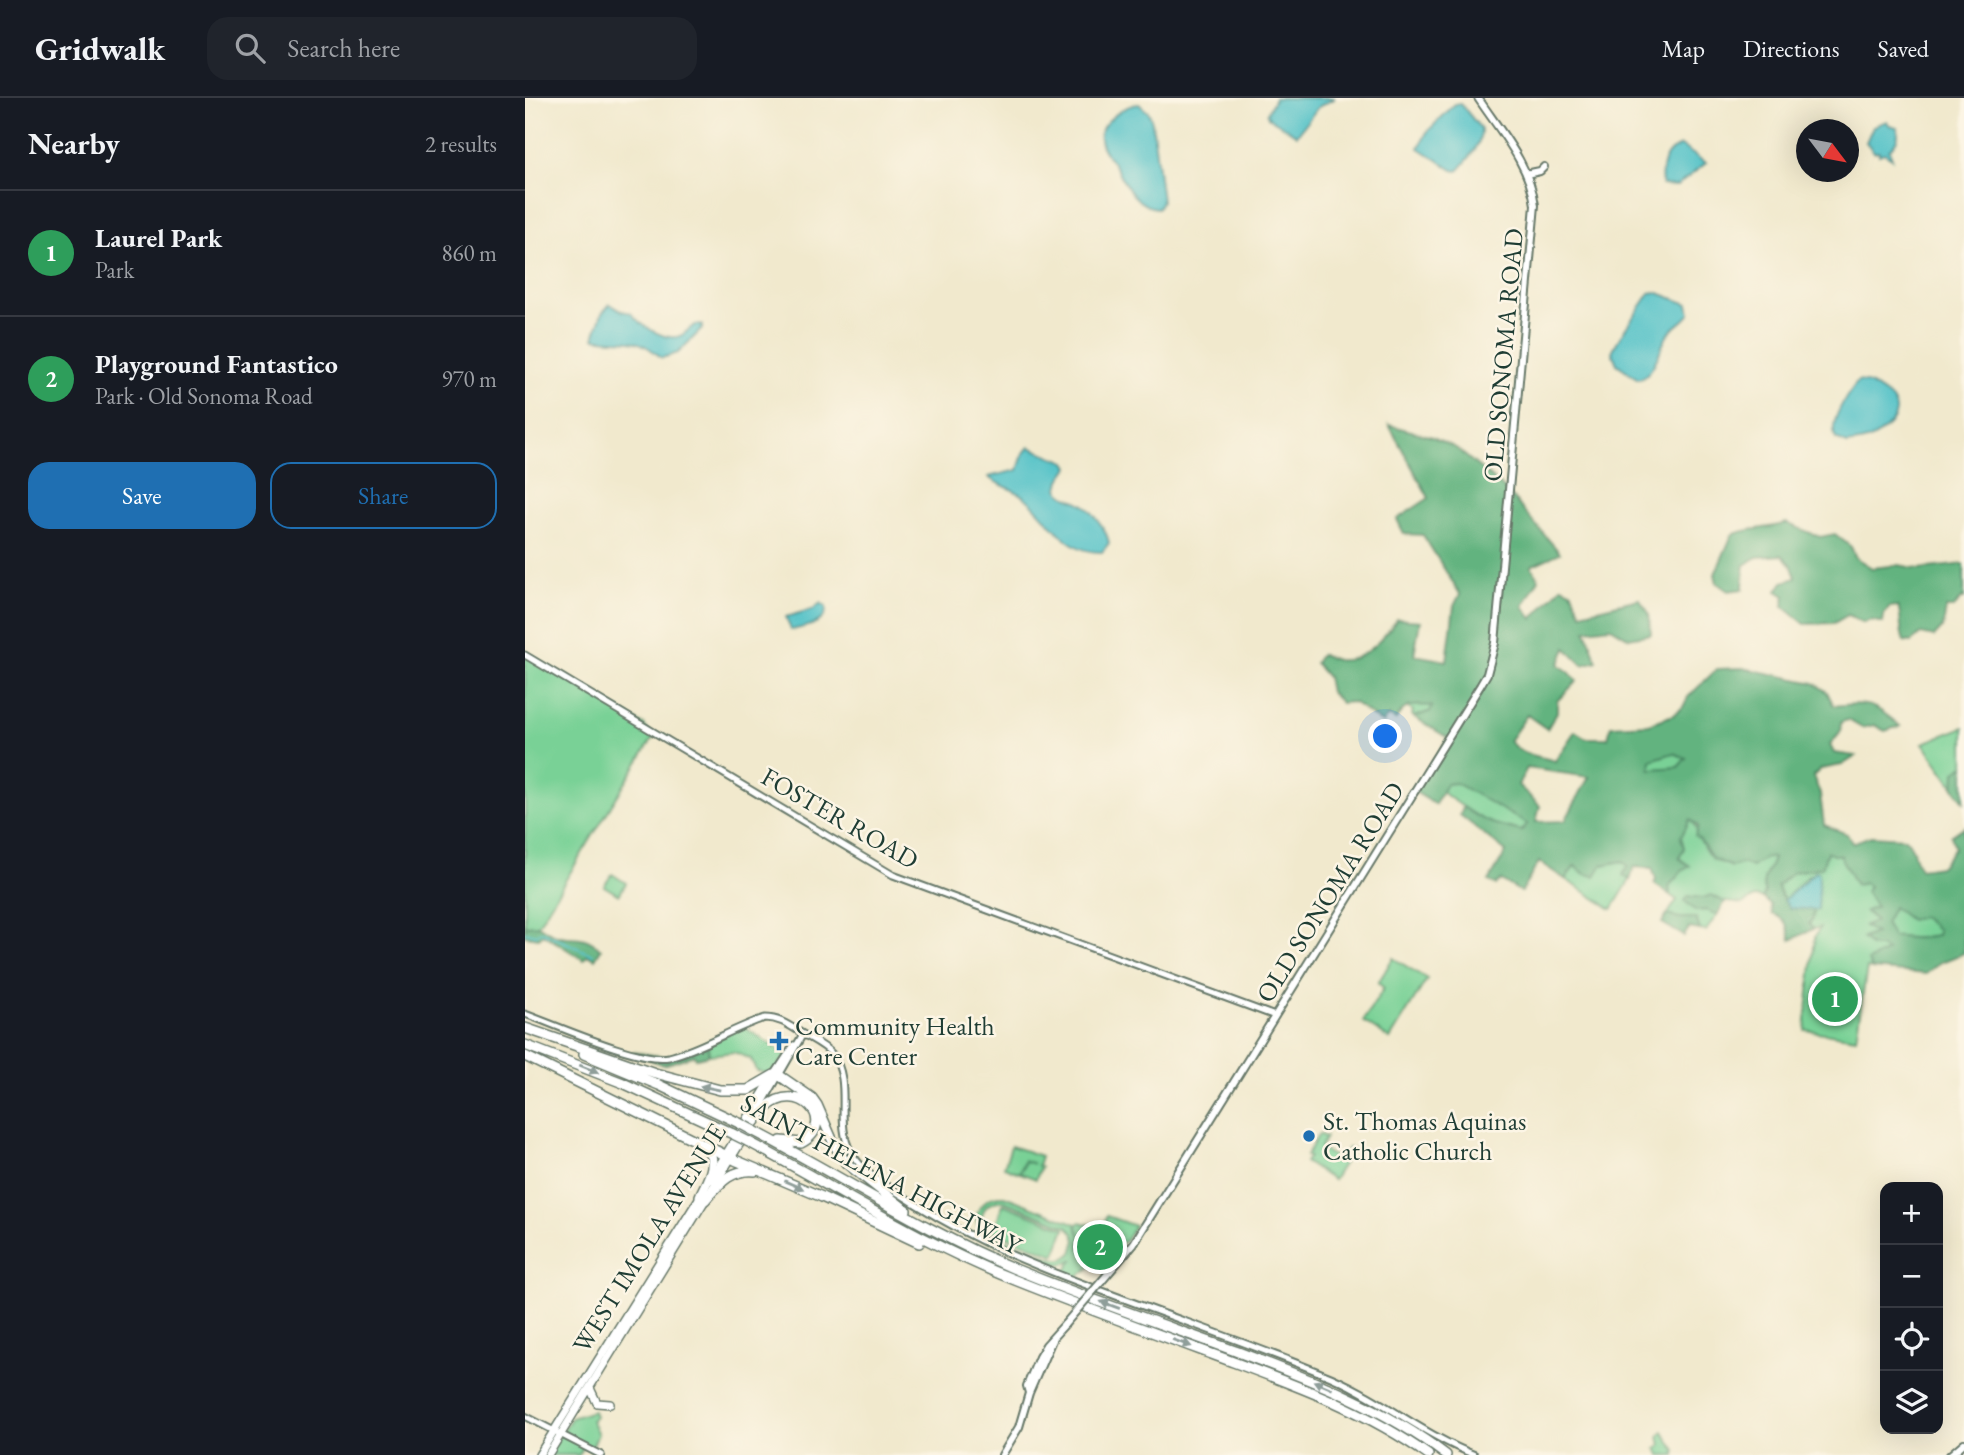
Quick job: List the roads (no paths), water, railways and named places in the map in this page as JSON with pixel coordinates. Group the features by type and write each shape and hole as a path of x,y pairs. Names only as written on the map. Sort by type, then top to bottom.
{"highway":[{"path":"525,1030 655,1073 730,1092 748,1090 777,1075 812,1098 839,1154 854,1171 945,1237"},
{"name":"SAINT HELENA HIGHWAY","path":"525,1030 627,1071 739,1123 748,1135 902,1228 981,1266 1316,1393 1378,1423 1428,1455"},
{"name":"SAINT HELENA HIGHWAY","path":"525,1045 631,1087 733,1134 748,1135 945,1237 1032,1276 1336,1390 1397,1422 1446,1455"},
{"path":"525,1056 728,1156 923,1245 981,1266"},
{"path":"782,1100 801,1100 809,1104 815,1114 813,1134 801,1143 786,1143 748,1135 765,1108 782,1100"},
{"path":"699,1142 711,1153 713,1161 702,1198"},
{"path":"702,1198 730,1175 741,1170 769,1174"}],"main road":[{"name":"OLD SONOMA ROAD","path":"1002,1455 1019,1427 1029,1392 1027,1386 1039,1357 1134,1243 1480,687 1491,660 1496,643 1535,217 1533,190 1526,174 1478,98"},
{"path":"1526,174 1537,172 1544,167"},
{"name":"WEST IMOLA AVENUE","path":"548,1455 557,1433 777,1075"},
{"name":"WEST IMOLA AVENUE","path":"728,1156 748,1135"},
{"name":"WEST IMOLA AVENUE","path":"539,1455 590,1388 702,1198"},
{"path":"590,1388 597,1402 610,1404"},
{"path":"1951,1455 1964,1443"}],"street":[{"name":"FOSTER ROAD","path":"525,655 893,875 1275,1016"},
{"path":"525,1014 631,1052 656,1058 677,1054 765,1018 780,1020 826,1048 832,1055 840,1070 843,1131 854,1157 871,1174 924,1209 972,1237 1031,1264 1338,1380 1389,1407 1443,1441 1475,1455"},
{"name":"WEST IMOLA AVENUE","path":"748,1135 777,1075 803,1034"},
{"path":"525,1416 601,1455"}],"water":[{"path":"1275,98 1335,98 1318,107 1297,135 1268,117 1267,113"},
{"path":"1460,103 1481,129 1481,135 1470,157 1458,171 1419,148 1427,132 1455,104"},
{"path":"1139,104 1149,113 1152,122 1162,201 1158,208 1150,207 1136,198 1100,141 1103,127 1108,121 1127,107"},
{"path":"1887,121 1889,125 1897,127 1898,131 1897,140 1889,150 1892,158 1884,153 1879,155 1879,151 1874,152 1866,142 1873,126"},
{"path":"1681,146 1706,163 1677,186 1662,185 1664,161 1670,152"},
{"path":"1656,292 1688,304 1690,313 1668,334 1655,362 1644,376 1638,379 1617,364 1612,352 1650,293"},
{"path":"610,304 631,313 646,327 667,336 680,336 696,325 703,325 703,328 678,353 662,358 637,342 594,338 602,313"},
{"path":"1858,381 1865,382 1889,397 1896,407 1896,413 1891,423 1875,436 1847,444 1836,439 1834,425 1839,409"},
{"path":"1029,447 1066,462 1069,467 1060,480 1058,489 1066,497 1083,504 1099,522 1109,543 1102,552 1078,547 1058,532 1023,496 988,477 1018,470 1023,454"},
{"path":"821,603 826,607 826,613 819,621 791,630 786,617 813,609"},
{"path":"1816,871 1819,873 1818,910 1790,908 1784,900"}],"waterway":[{"path":"525,932 536,935 539,932 545,933 593,955"}],"place":[{"name":"Laurel Park","path":"1835,999"},
{"name":"Community Health Care Center","path":"779,1041"},
{"name":"St. Thomas Aquinas Catholic Church","path":"1309,1136"},
{"name":"Playground Fantastico","path":"1100,1247"}]}
